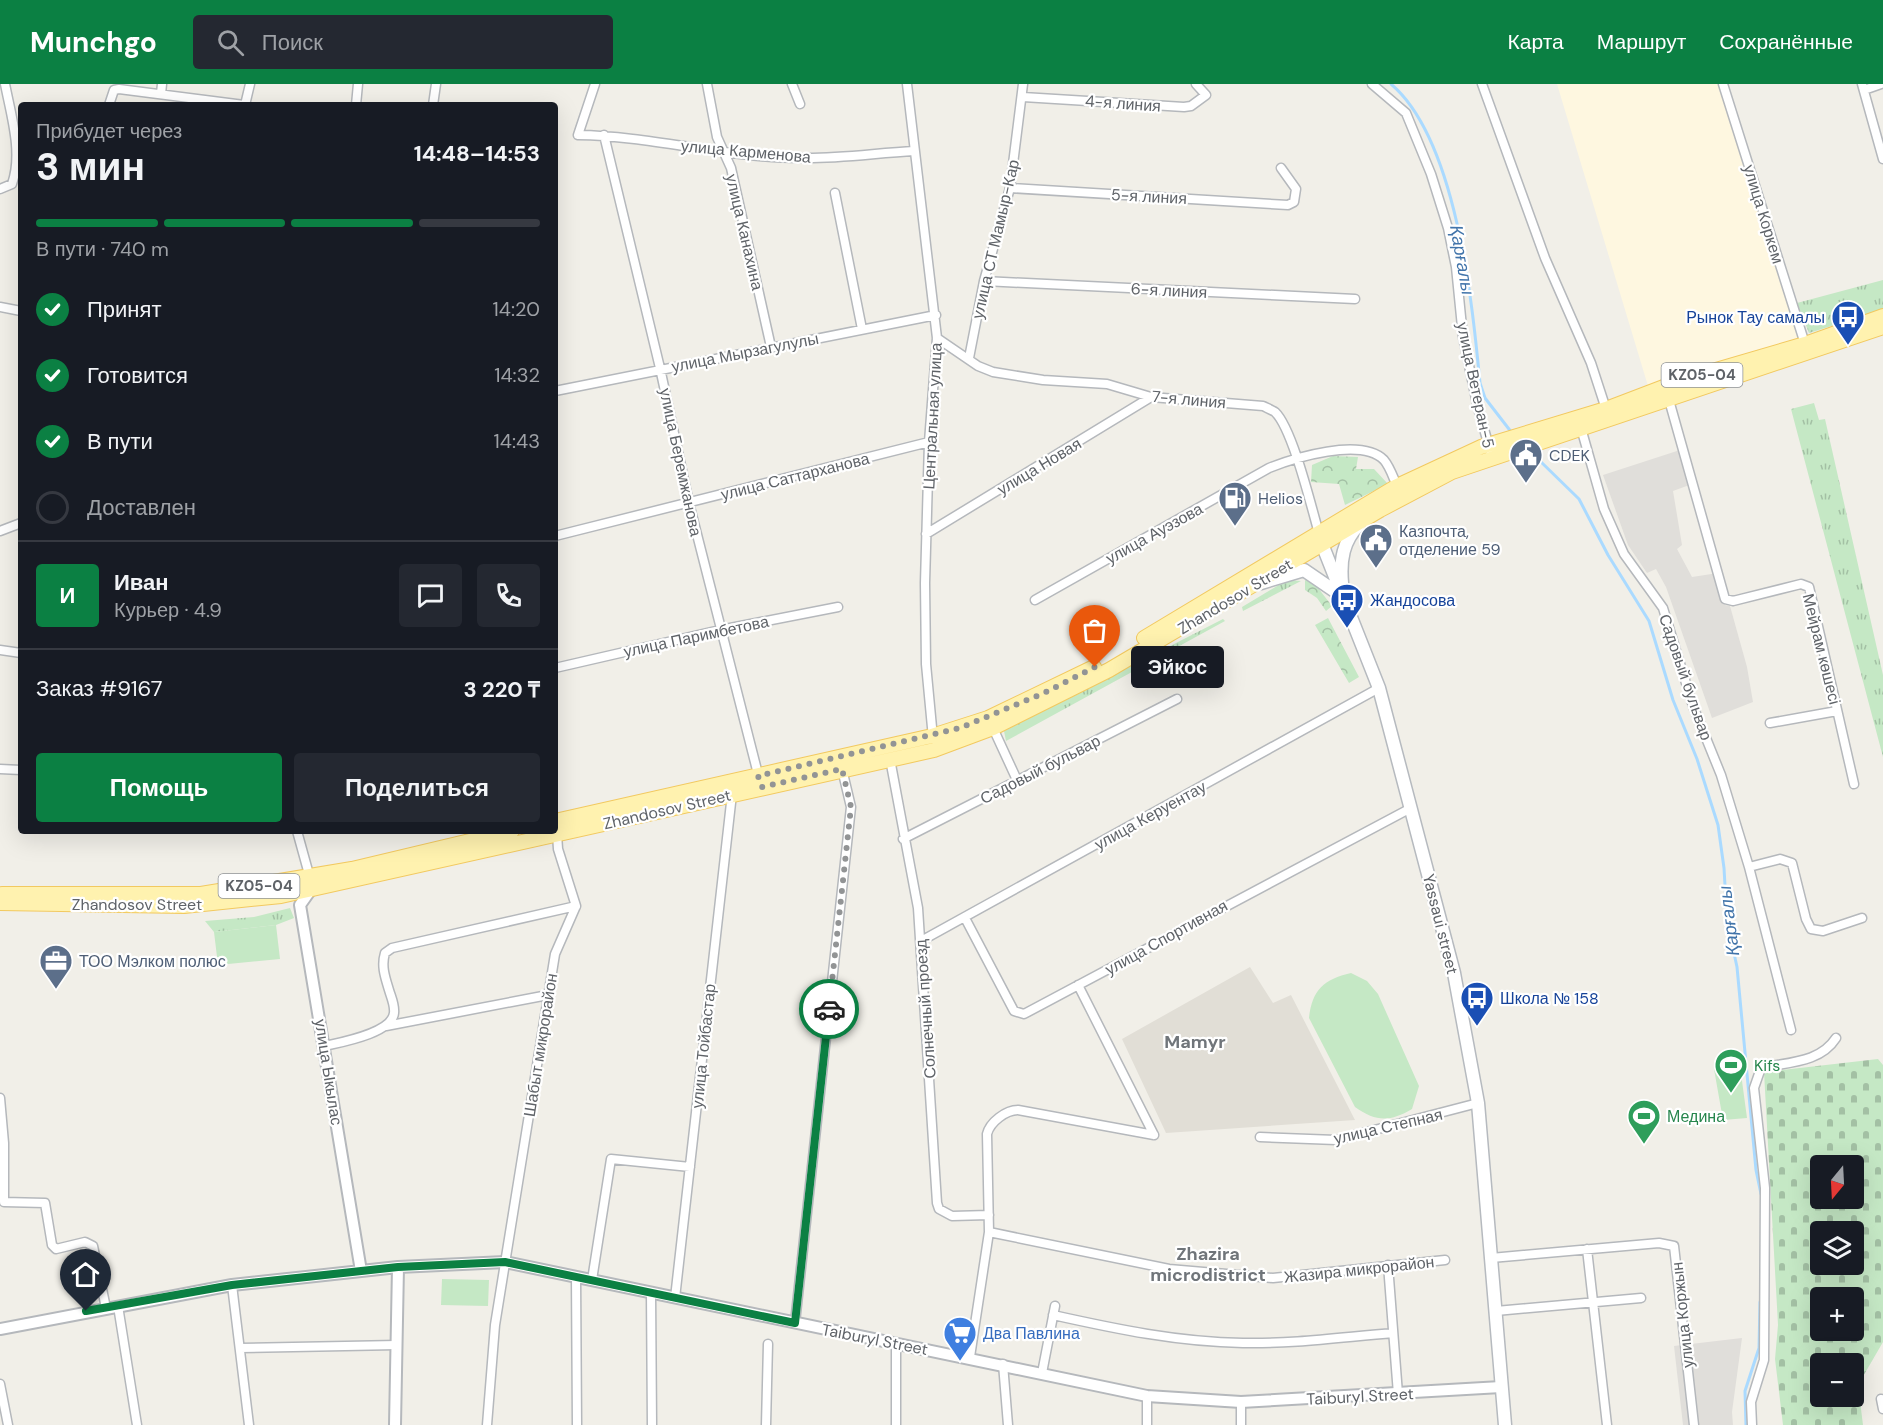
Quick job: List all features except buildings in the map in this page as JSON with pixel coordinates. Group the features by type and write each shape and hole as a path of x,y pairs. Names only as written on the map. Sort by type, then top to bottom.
{"main road":[{"name":"KZ05-04","path":"1321,539 1396,486 1682,380 1805,344 1883,316"},
{"name":"KZ05-04","path":"1526,439 1581,428 1883,327"},
{"name":"KZ05-04","path":"1321,539 1490,451"},
{"path":"1343,596 1341,567 1349,535 1380,510"},
{"name":"Zhandosov Street","path":"558,828 993,728 1109,670 1304,555 1321,539"},
{"name":"Zhandosov Street","path":"558,828 732,794 760,781 842,769 890,759 933,743 1112,658 1321,539"},
{"name":"Yassaui street","path":"1321,539 1379,688 1454,973 1478,1104 1505,1425"},
{"path":"1252,586 1304,570 1343,596"},
{"name":"Zhandosov Street","path":"0,903 184,906 270,897 501,834"},
{"name":"Zhandosov Street","path":"0,894 174,896 311,884 526,836"}],"street":[{"path":"0,189 12,184 16,174 15,137 5,84"},
{"path":"160,94 162,84"},
{"path":"245,102 250,84"},
{"path":"356,102 358,84"},
{"path":"433,102 436,84"},
{"name":"улица Карменова","path":"596,84 578,135 604,135 723,152 800,158 914,151"},
{"name":"улица Канахина","path":"707,84 717,137 731,168 771,347"},
{"path":"792,84 800,104"},
{"name":"Центральная улица","path":"907,84 937,338 929,442 926,534 926,664 933,743"},
{"name":"улица СТ Мамыр-Кар","path":"969,358 984,281 1010,188 1023,84"},
{"name":"4-я линия","path":"1023,97 1184,107 1191,106 1206,95 1196,84"},
{"name":"улица Ветеран-5","path":"1372,84 1406,112 1431,174 1448,228 1456,267 1463,337 1490,451"},
{"path":"1482,84 1545,258 1591,363 1606,409"},
{"name":"улица Коркем","path":"1723,84 1805,344"},
{"path":"1881,84 1863,87 1883,159"},
{"path":"110,102 114,90 212,102"},
{"name":"улица Беремжанова","path":"604,135 660,368 689,503 760,781"},
{"name":"5-я линия","path":"1010,188 1288,205 1294,202 1296,189 1281,168"},
{"path":"835,193 862,329"},
{"name":"6-я линия","path":"984,281 1354,299"},
{"path":"0,307 18,310"},
{"name":"улица Мырзагулулы","path":"558,390 660,368 936,315"},
{"name":"7-я линия","path":"937,338 978,366 993,372 1043,380 1107,384 1151,398 1263,406 1275,412 1297,458 1321,539"},
{"name":"улица Новая","path":"926,534 1151,398"},
{"name":"Мейрам көшесі","path":"1669,400 1725,599 1733,601 1801,584 1809,587 1854,784"},
{"name":"Садовый бульвар","path":"1581,428 1604,509 1624,554 1663,608 1693,706 1721,775 1749,867 1791,1030"},
{"name":"улица Саттарханова","path":"558,535 929,442"},
{"name":"улица Ауэзова","path":"1035,600 1269,468 1297,458 1340,451 1372,454 1382,458 1396,486"},
{"path":"0,531 18,524"},
{"name":"улица Паримбетова","path":"558,667 720,630 838,607"},
{"path":"0,650 18,653"},
{"name":"улица Керуентау","path":"921,942 1379,688"},
{"name":"Садовый бульвар","path":"903,839 1177,699"},
{"path":"1770,723 1837,711"},
{"path":"993,728 1017,780"},
{"name":"Солнечный проезд","path":"890,759 903,839 918,908 937,1203 939,1209 952,1216 989,1215"},
{"path":"0,769 18,770"},
{"path":"795,1323 851,807 842,769"},
{"name":"улица Тойбастар","path":"675,1298 732,794"},
{"name":"улица Спортивная","path":"965,918 1014,1011 1019,1014 1411,808"},
{"path":"298,834 311,884"},
{"path":"386,1026 394,1014 383,961 385,953 392,948 576,906 558,849 557,834"},
{"path":"1749,867 1780,859 1791,863 1806,918 1811,928 1823,931 1862,918"},
{"name":"улица Ыкылас","path":"311,884 300,905 361,1271"},
{"name":"Шабыт микрорайон","path":"487,1425 495,1325 548,995 557,946 575,914 576,906"},
{"path":"970,1357 989,1232 988,1130 1011,1110 1154,1135 1078,985"},
{"path":"325,1046 386,1026 548,995"},
{"path":"1752,1425 1750,1402 1764,1360 1765,1300 1765,1188 1754,1088 1761,1068 1819,1056 1829,1049 1836,1038"},
{"path":"0,1098 4,1202 45,1203 52,1245 56,1249 85,1242 93,1246 106,1308"},
{"name":"улица Степная","path":"1260,1137 1336,1140 1478,1104"},
{"path":"591,1280 611,1159 616,1157 690,1167"},
{"name":"Жазира микрорайон","path":"989,1232 1169,1269 1261,1277 1445,1260"},
{"name":"улица Коржын","path":"1491,1258 1668,1242 1674,1246 1694,1425"},
{"path":"1587,1249 1607,1425"},
{"name":"Taiburyl Street","path":"0,1329 232,1285 398,1267 505,1262 896,1345 970,1357 1147,1396 1241,1402 1501,1388"},
{"path":"1388,1264 1398,1394"},
{"path":"395,1425 398,1267"},
{"path":"576,1276 577,1425"},
{"path":"232,1285 249,1425"},
{"path":"651,1293 651,1425"},
{"path":"1496,1311 1641,1298"},
{"path":"118,1306 137,1425"},
{"path":"1042,1373 1055,1306"},
{"path":"1053,1315 1160,1337 1233,1343 1300,1341 1393,1333"},
{"path":"766,1425 768,1344"},
{"path":"240,1348 397,1345"},
{"path":"896,1345 896,1425"},
{"path":"1003,1364 1008,1425"},
{"path":"0,1384 8,1425"},
{"path":"1147,1396 1147,1425"},
{"path":"1881,1399 1883,1409"},
{"path":"1241,1402 1241,1425"}],"shaded area":[{"path":"1557,84 1718,84 1803,338 1648,386"},
{"path":"1680,450 1692,484 1673,491 1682,545 1677,549 1692,577 1718,573 1725,605 1730,606 1747,667 1753,702 1712,718 1666,587 1656,569 1647,573 1628,545 1603,475"},
{"path":"1250,967 1273,1003 1291,995 1355,1120 1166,1133 1122,1039"},
{"path":"1742,1338 1732,1412 1733,1425 1683,1425 1674,1346"}],"green space":[{"path":"1883,280 1883,310 1809,333 1797,303"},
{"path":"1814,403 1819,420 1825,419 1883,675 1883,757 1791,409"},
{"path":"1333,456 1358,457 1356,469 1374,469 1388,484 1345,505 1339,484 1311,482 1312,465"},
{"path":"1287,580 1301,581 1243,611 1242,607"},
{"path":"1305,580 1315,584 1332,606 1326,611 1317,598 1305,590"},
{"path":"1328,618 1359,677 1349,683 1315,625"},
{"path":"1223,619 1225,621 1006,741 1004,731"},
{"path":"290,908 294,918 276,925 214,932 205,921 254,917"},
{"path":"276,925 280,959 218,965 214,932"},
{"path":"1351,973 1367,981 1378,994 1419,1086 1412,1109 1397,1116 1376,1118 1355,1107 1309,1018 1313,1000 1321,987 1333,979"},
{"path":"1878,1059 1883,1065 1883,1342 1864,1375 1864,1353 1810,1353 1810,1407 1861,1407 1863,1425 1783,1425 1775,1359 1778,1325 1764,1072"},
{"name":"Kifs","path":"1740,1066 1747,1118 1723,1120 1714,1069"},
{"path":"442,1279 489,1280 488,1306 441,1305"}],"waterway":[{"name":"Қарғалы","path":"1391,84 1413,109 1431,142 1446,181 1465,266 1480,383 1485,398 1512,433"},
{"name":"Қарғалы","path":"1539,460 1579,499 1608,555 1649,621 1673,700 1697,759 1718,825 1724,868 1727,921 1737,967 1756,1170 1761,1194"},
{"name":"Қарғалы","path":"1746,1425 1745,1391 1759,1348 1760,1302"}],"way so far":[{"path":"829,1009 851,807 842,769 762,787 758,776 960,728 1044,693 1095,667"}],"place":[{"name":"Рынок Тау самалы","path":"1848,346"},
{"name":"CDEK","path":"1526,484"},
{"name":"Helios","path":"1235,527"},
{"name":"Казпочта, отделение 59","path":"1376,569"},
{"name":"Жандосова","path":"1347,629"},
{"name":"Эйкос","path":"1095,667"},
{"name":"ТОО Мэлком полюс","path":"56,990"},
{"name":"Школа № 158","path":"1477,1027"},
{"name":"Kifs","path":"1731,1094"},
{"name":"Медина","path":"1644,1145"},
{"name":"Два Павлина","path":"960,1362"}],"district":[{"name":"Mamyr","path":"1195,1042"},
{"name":"Zhazira microdistrict","path":"1208,1264"}],"route":[{"path":"86,1311 232,1285 398,1267 505,1262 795,1323 829,1009"}]}
